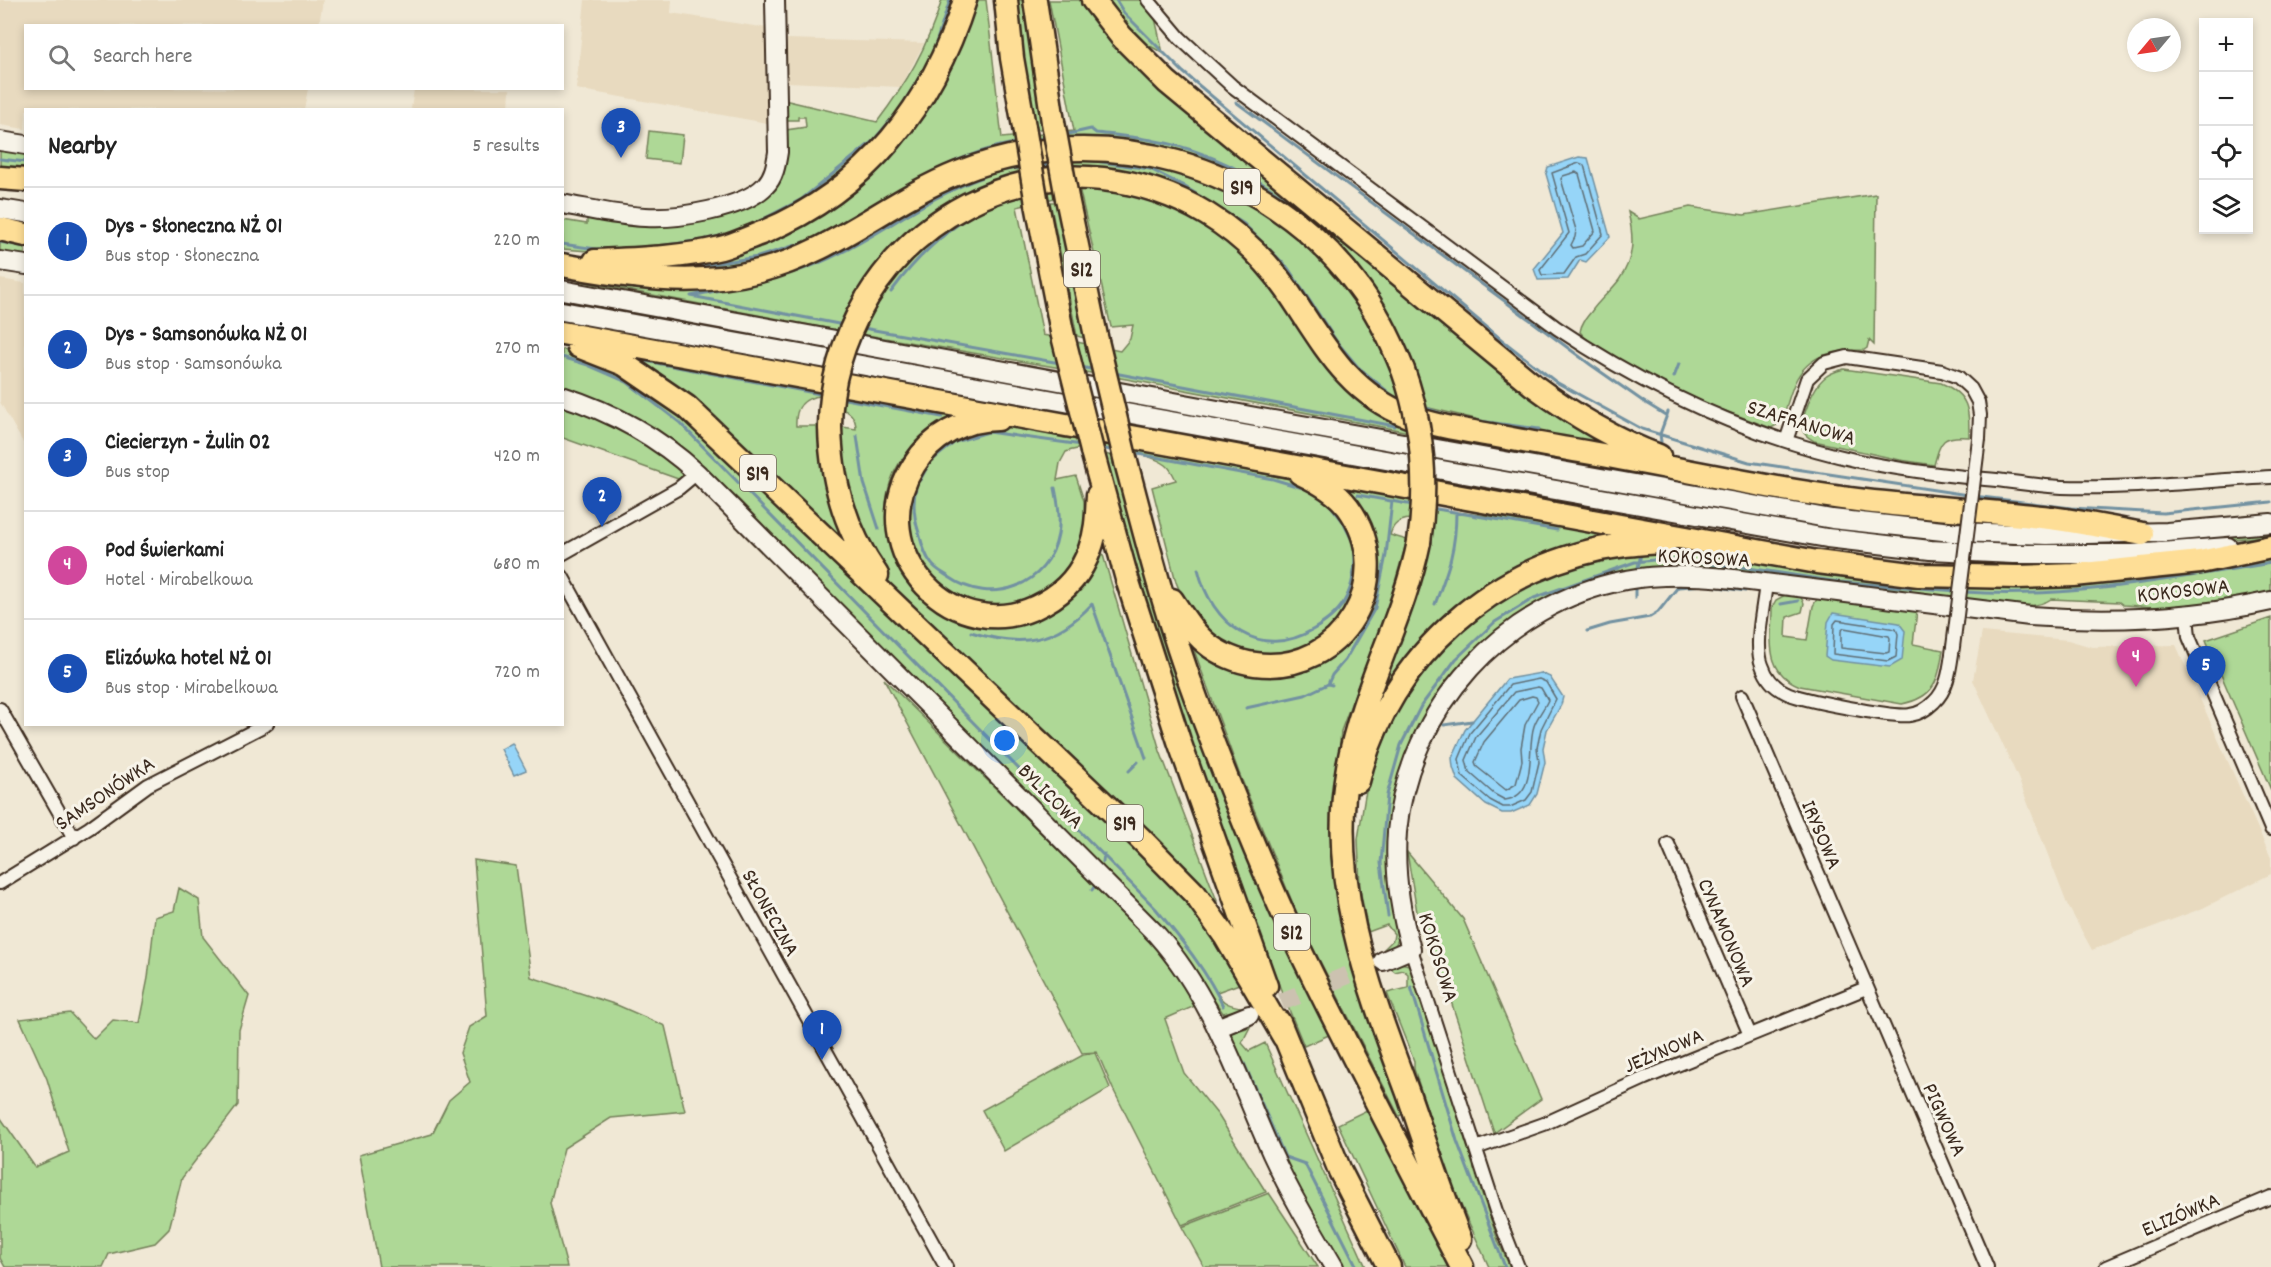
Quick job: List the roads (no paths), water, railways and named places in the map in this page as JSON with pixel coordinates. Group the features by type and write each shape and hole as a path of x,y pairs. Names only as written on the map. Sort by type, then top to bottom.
{"highway":[{"path":"564,264 650,259 723,247 779,225 818,204 850,181 899,131 941,64 965,0"},
{"name":"S12","path":"1006,0 1012,58 1062,332 1127,579 1175,731 1284,1037 1340,1171 1389,1267"},
{"name":"S12","path":"1035,0 1053,122 1097,340 1126,462 1196,699 1268,879 1299,947 1462,1267"},
{"path":"1093,0 1121,36 1167,82 1533,385 1575,414 1625,442 1717,477"},
{"name":"S19","path":"564,264 656,280 700,280 738,276 778,266 818,251 929,187 986,163 1020,154 1067,149 1138,153 1183,163 1231,182 1256,195 1302,227 1357,285 1387,333 1414,403 1422,444 1424,498 1419,542 1406,595 1372,682 1356,732 1343,801 1341,830 1343,853"},
{"path":"0,178 24,180"},
{"path":"930,638 883,582 856,541 842,507 836,485 830,427 832,392 840,358 867,298 886,270 916,238 949,214 988,195 1028,183 1061,178 1102,178 1130,183 1184,201 1232,230 1260,256 1278,277 1341,369 1357,386 1387,406 1413,418 1442,426 1717,477 1863,501 2049,518 2142,534"},
{"path":"0,230 24,235"},
{"path":"564,333 1817,562 1890,572 1919,575 2018,577 2084,574 2189,564 2271,545"},
{"name":"S19","path":"564,342 624,364 687,407 1140,838 1195,894 1225,936 1284,1037"},
{"path":"1029,418 982,420 954,429 927,449 909,472 899,505 900,539 913,571 936,596 962,610 993,616 1025,612 1054,597 1077,574 1090,548 1095,529 1100,480"},
{"path":"1159,580 1196,634 1207,644 1236,660 1269,666 1289,664 1322,651 1334,642 1355,616 1366,588 1367,551 1362,535 1346,505 1331,490 1274,462"},
{"path":"1471,1267 1392,1050 1352,923 1343,853 1363,763 1388,706 1422,655 1463,615 1494,591 1524,574 1577,554 1602,548 1643,543 1714,543"}],"main road":[{"path":"564,204 638,217 672,217 728,205 750,196 765,186 774,170 778,152 775,0"},
{"path":"0,141 24,145"},
{"path":"0,185 24,190"},
{"path":"0,209 24,213"},
{"path":"0,261 24,265"},
{"path":"564,290 1822,517 1952,532 2047,535 2142,534 2271,523"},
{"path":"564,311 1838,540 1950,552 2053,555 2158,553 2271,545"},
{"name":"BYLICOWA","path":"564,397 600,410 630,425 669,450 697,473 1149,926 1186,971 1217,1028 1283,1176 1334,1267"},
{"name":"KOKOSOWA","path":"1411,949 1397,882 1397,842 1402,802 1411,769 1431,724 1450,693 1475,662 1506,634 1534,615 1564,600 1608,584 1647,577 1683,575 2030,616 2100,619 2187,615 2271,601"},
{"path":"1383,961 1411,949"},
{"path":"1217,1028 1249,1015"}],"street":[{"name":"SZAFRANOWA","path":"1148,0 1180,38 1232,86 1557,328 1599,356 1684,400 1729,420 1786,441 1831,454 1898,468 2041,485 2102,486 2271,477"},
{"path":"1766,583 1760,660 1769,679 1788,694 1891,714 1913,715 1935,702 1942,692 1947,680 1953,647 1979,439 1978,402 1971,389 1958,377 1941,371 1847,357 1824,363 1807,379 1786,441"},
{"path":"564,553 679,488 697,473"},
{"name":"SŁONECZNA","path":"564,580 946,1267"},
{"path":"2187,615 2189,637 2271,829"},
{"name":"IRYSOWA","path":"1742,696 1866,988"},
{"path":"0,709 74,838"},
{"name":"SAMSONÓWKA","path":"0,883 74,838 148,785 263,726"},
{"name":"CYNAMONOWA","path":"1668,844 1750,1035"},
{"name":"KOKOSOWA","path":"1411,949 1498,1218 1518,1267"},
{"name":"JEŻYNOWA","path":"1476,1148 1544,1124 1646,1078 1866,988"},
{"name":"PIGWOWA","path":"1866,988 1987,1267"},
{"name":"ELIZÓWKA","path":"2106,1267 2271,1197"}],"water":[{"path":"1579,157 1588,158 1610,237 1586,262 1580,260 1568,279 1538,280 1534,269 1563,233 1546,174 1548,167"},
{"path":"1833,613 1899,623 1905,631 1902,660 1890,667 1831,660 1825,656 1828,622"},
{"path":"1541,673 1550,677 1563,697 1547,730 1543,748 1545,762 1537,794 1530,805 1511,813 1502,813 1486,805 1457,779 1452,758 1465,730 1507,679"},
{"path":"512,743 526,770 514,775 501,749"}],"waterway":[{"path":"934,49 950,0"},
{"path":"1116,0 1124,13 1183,72 1502,340 1556,382 1642,429 1749,462 1968,495"},
{"path":"750,226 802,199 873,141 900,109 926,66"},
{"path":"1236,102 1591,365 1667,416"},
{"path":"1064,135 1091,129 1096,133 1175,145 1215,159 1244,173 1311,217"},
{"path":"1034,140 1049,137"},
{"path":"851,218 952,162 1019,142"},
{"path":"0,159 24,162"},
{"path":"1095,161 1150,169 1182,185 1244,224 1288,268 1337,342 1358,367 1394,397 1403,400"},
{"path":"1039,165 1053,164"},
{"path":"1006,170 1023,167"},
{"path":"791,273 841,253 934,199 983,177"},
{"path":"891,292 924,253 964,220"},
{"path":"659,246 703,240 732,233"},
{"path":"697,266 758,257 809,241"},
{"path":"0,242 24,247"},
{"path":"564,244 596,249 623,249"},
{"path":"735,287 691,296 844,325"},
{"path":"863,328 1060,363"},
{"path":"564,358 627,382 679,422 1156,909 1201,967 1223,1006"},
{"path":"635,359 825,395"},
{"path":"1674,377 1679,364"},
{"path":"1081,367 1095,370"},
{"path":"1114,373 1395,426"},
{"path":"840,398 942,417"},
{"path":"1423,407 1448,416"},
{"path":"1661,442 1660,434 1668,412"},
{"path":"1458,418 1539,429"},
{"path":"920,480 930,462 955,442 988,432 1082,445"},
{"path":"857,436 864,483 879,529"},
{"path":"1101,448 1115,451"},
{"path":"1133,453 1273,479 1306,489 1327,501 1342,520 1354,544"},
{"path":"916,488 914,505 916,522 929,560 942,572 965,586 982,590 1000,590 1016,586 1031,578 1043,567 1052,552 1058,534 1058,505 1055,488"},
{"path":"1358,495 1413,505"},
{"path":"1974,496 2071,508 2163,513 2271,502"},
{"path":"1328,684 1332,675 1345,660 1375,608 1386,555 1392,501"},
{"path":"1431,508 1557,530"},
{"path":"1435,604 1450,560 1455,538 1456,512"},
{"path":"1198,569 1214,606 1226,621 1241,632 1257,639 1275,641 1294,638 1314,629 1336,612 1350,588 1355,553"},
{"path":"1637,572 1641,554"},
{"path":"1388,916 1381,863 1387,795 1401,745 1421,706 1456,659 1495,622 1534,598 1635,562 1663,559 1742,567 1839,582 1958,591"},
{"path":"1964,592 2042,593 2080,590 2271,563"},
{"path":"1635,585 1635,597"},
{"path":"1587,631 1610,624 1650,617 1658,612 1678,587 1705,585"},
{"path":"1712,586 1745,591"},
{"path":"1781,604 1798,601"},
{"path":"971,632 1006,640 1037,639 1065,627 1092,604 1146,758"},
{"path":"1246,708 1305,695 1328,684 1332,685"},
{"path":"1444,725 1472,721"},
{"path":"1129,771 1138,762"},
{"path":"1103,862 1104,854"},
{"path":"1092,890 1096,884"},
{"path":"1411,987 1457,1141 1505,1267"},
{"path":"1244,1063 1285,1157 1305,1164 1357,1267"}],"tunnel":[{"path":"1256,1012 1376,964"}],"place":[{"name":"Ciecierzyn - Żulin 02","path":"621,158"},
{"name":"Dys - Samsonówka NŻ 01","path":"602,527"},
{"name":"Pod Świerkami","path":"2136,687"},
{"name":"Elizówka hotel NŻ 01","path":"2206,696"},
{"name":"Dys - Słoneczna NŻ 01","path":"822,1060"}]}
